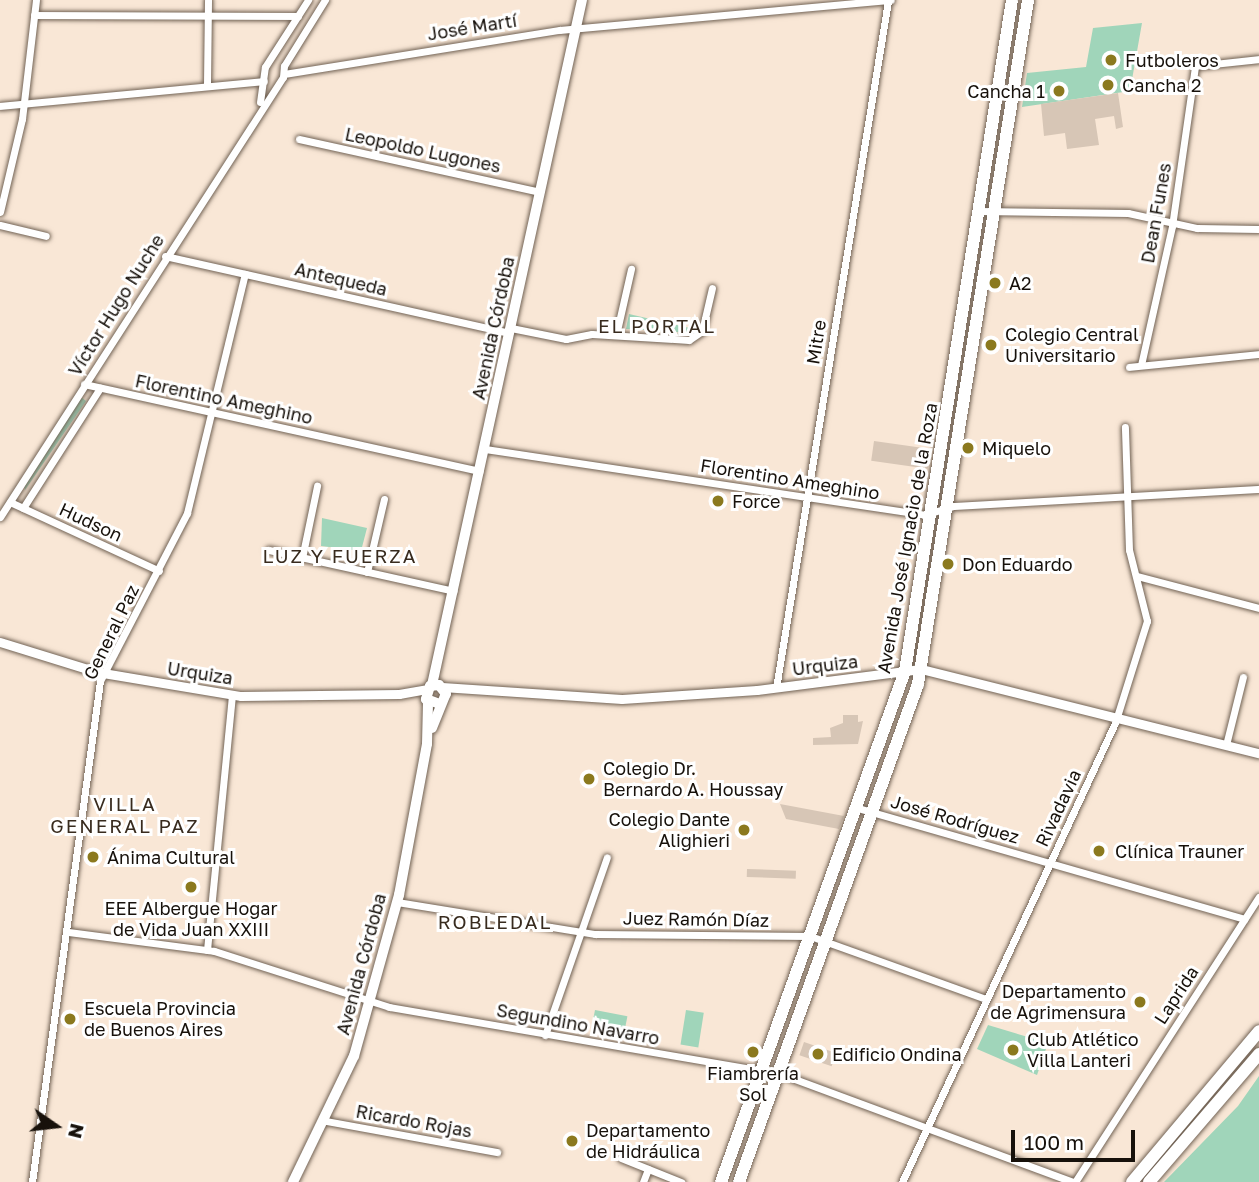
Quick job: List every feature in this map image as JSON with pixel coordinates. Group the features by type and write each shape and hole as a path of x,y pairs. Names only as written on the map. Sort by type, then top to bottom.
{"main road":[{"name":"Avenida Córdoba","path":"297,1181 326,1121 370,1000 397,902 439,664 582,0"},
{"name":"Avenida José Ignacio de la Roza","path":"721,1182 787,1011 905,671 1012,0"},
{"name":"Avenida José Ignacio de la Roza","path":"739,1182 781,1074 898,740 920,669 1028,0"},
{"path":"898,740 905,671"},
{"path":"807,998 813,937"},
{"path":"781,1074 787,1011"},
{"path":"1132,1182 1259,1031"},
{"path":"1149,1182 1259,1054"}],"street":[{"path":"0,212 23,106 36,0"},
{"path":"207,84 208,0"},
{"path":"242,80 263,72 308,0"},
{"path":"284,69 325,0"},
{"name":"José Martí","path":"269,62 284,69 308,68 575,29 890,0"},
{"name":"Mitre","path":"776,688 890,0"},
{"path":"34,15 298,16"},
{"name":"Dean Funes","path":"1141,365 1173,222 1195,66 1259,59"},
{"name":"Víctor Hugo Nuche","path":"0,517 284,69"},
{"name":"Víctor Hugo Nuche","path":"258,109 264,81 263,72"},
{"path":"0,106 23,106 242,80 278,82"},
{"name":"Leopoldo Lugones","path":"299,139 540,192"},
{"path":"979,211 1128,213 1173,222 1259,229"},
{"path":"0,225 46,236"},
{"name":"Antequeda","path":"165,256 510,331 566,339 616,335 698,338 712,288"},
{"path":"616,335 631,269"},
{"name":"General Paz","path":"32,1182 105,673 187,513 245,274"},
{"path":"1129,367 1259,354"},
{"name":"Florentino Ameghino","path":"84,384 480,471"},
{"name":"Víctor Hugo Nuche","path":"23,508 100,388"},
{"name":"Rivadavia","path":"902,1182 1116,718 1147,619 1129,550 1125,427"},
{"name":"Florentino Ameghino","path":"485,449 930,513 946,509 1259,489"},
{"path":"302,558 317,486"},
{"path":"367,572 384,499"},
{"name":"Hudson","path":"10,502 159,571"},
{"path":"270,550 454,591"},
{"path":"1137,576 1259,608"},
{"name":"Urquiza","path":"0,642 105,673 233,695 470,692 611,699 776,688 920,669 1259,753"},
{"path":"1226,745 1242,677"},
{"path":"207,950 233,695"},
{"name":"José Rodríguez","path":"858,808 1244,919"},
{"path":"545,1035 607,857"},
{"name":"Laprida","path":"1074,1182 1259,897"},
{"name":"Juez Ramón Díaz","path":"397,902 581,931 813,937 986,999"},
{"name":"Segundino Navarro","path":"68,932 207,950 370,1000 545,1035 781,1074 1074,1182"},
{"name":"Ricardo Rojas","path":"326,1121 497,1152"},
{"path":"621,1158 681,1182"},
{"path":"643,1182 648,1169"}],"green space":[{"name":"Futboleros","path":"1142,23 1130,91 1022,107 1027,73 1086,67 1093,28"},
{"path":"629,314 694,329 693,333 626,329"},
{"path":"81,397 86,401 25,490 24,486"},
{"path":"322,518 367,528 361,551 321,546"},
{"path":"595,1010 627,1016 623,1038 591,1032"},
{"path":"686,1010 704,1013 698,1047 681,1045"},
{"name":"Club Atlético Villa Lanteri","path":"988,1025 1048,1043 1037,1075 977,1049"},
{"path":"1259,1076 1259,1182 1164,1182 1238,1106"}],"building":[{"path":"1118,93 1123,127 1116,129 1114,116 1095,119 1099,145 1067,149 1065,133 1044,136 1041,104"},
{"path":"874,441 930,449 928,469 871,461"},
{"path":"843,715 858,715 858,722 863,721 858,744 813,745 813,738 831,737 830,728 843,723"},
{"path":"780,804 844,816 839,829 786,819"},
{"path":"747,869 796,871 796,879 747,877"},
{"name":"Edificio Ondina","path":"804,1042 836,1053 832,1066 799,1055"}],"place":[{"name":"Futboleros","path":"1111,60"},
{"name":"Cancha 2","path":"1108,85"},
{"name":"Cancha 1","path":"1059,91"},
{"name":"A2","path":"995,283"},
{"name":"Colegio Central Universitario","path":"991,345"},
{"name":"Miquelo","path":"968,448"},
{"name":"Force","path":"718,501"},
{"name":"Don Eduardo","path":"948,564"},
{"name":"Colegio Dr. Bernardo A. Houssay","path":"589,779"},
{"name":"Colegio Dante Alighieri","path":"744,830"},
{"name":"Clínica Trauner","path":"1099,851"},
{"name":"Ánima Cultural","path":"93,857"},
{"name":"EEE Albergue Hogar de Vida Juan XXIII","path":"191,887"},
{"name":"Departamento de Agrimensura","path":"1140,1002"},
{"name":"Escuela Provincia de Buenos Aires","path":"70,1019"},
{"name":"Club Atlético Villa Lanteri","path":"1013,1050"},
{"name":"Fiambrería Sol","path":"753,1052"},
{"name":"Edificio Ondina","path":"818,1054"},
{"name":"Departamento de Hidráulica","path":"572,1141"}],"district":[{"name":"EL PORTAL","path":"657,326"},
{"name":"LUZ Y FUERZA","path":"340,556"},
{"name":"VILLA GENERAL PAZ","path":"125,815"},
{"name":"ROBLEDAL","path":"495,922"}]}
